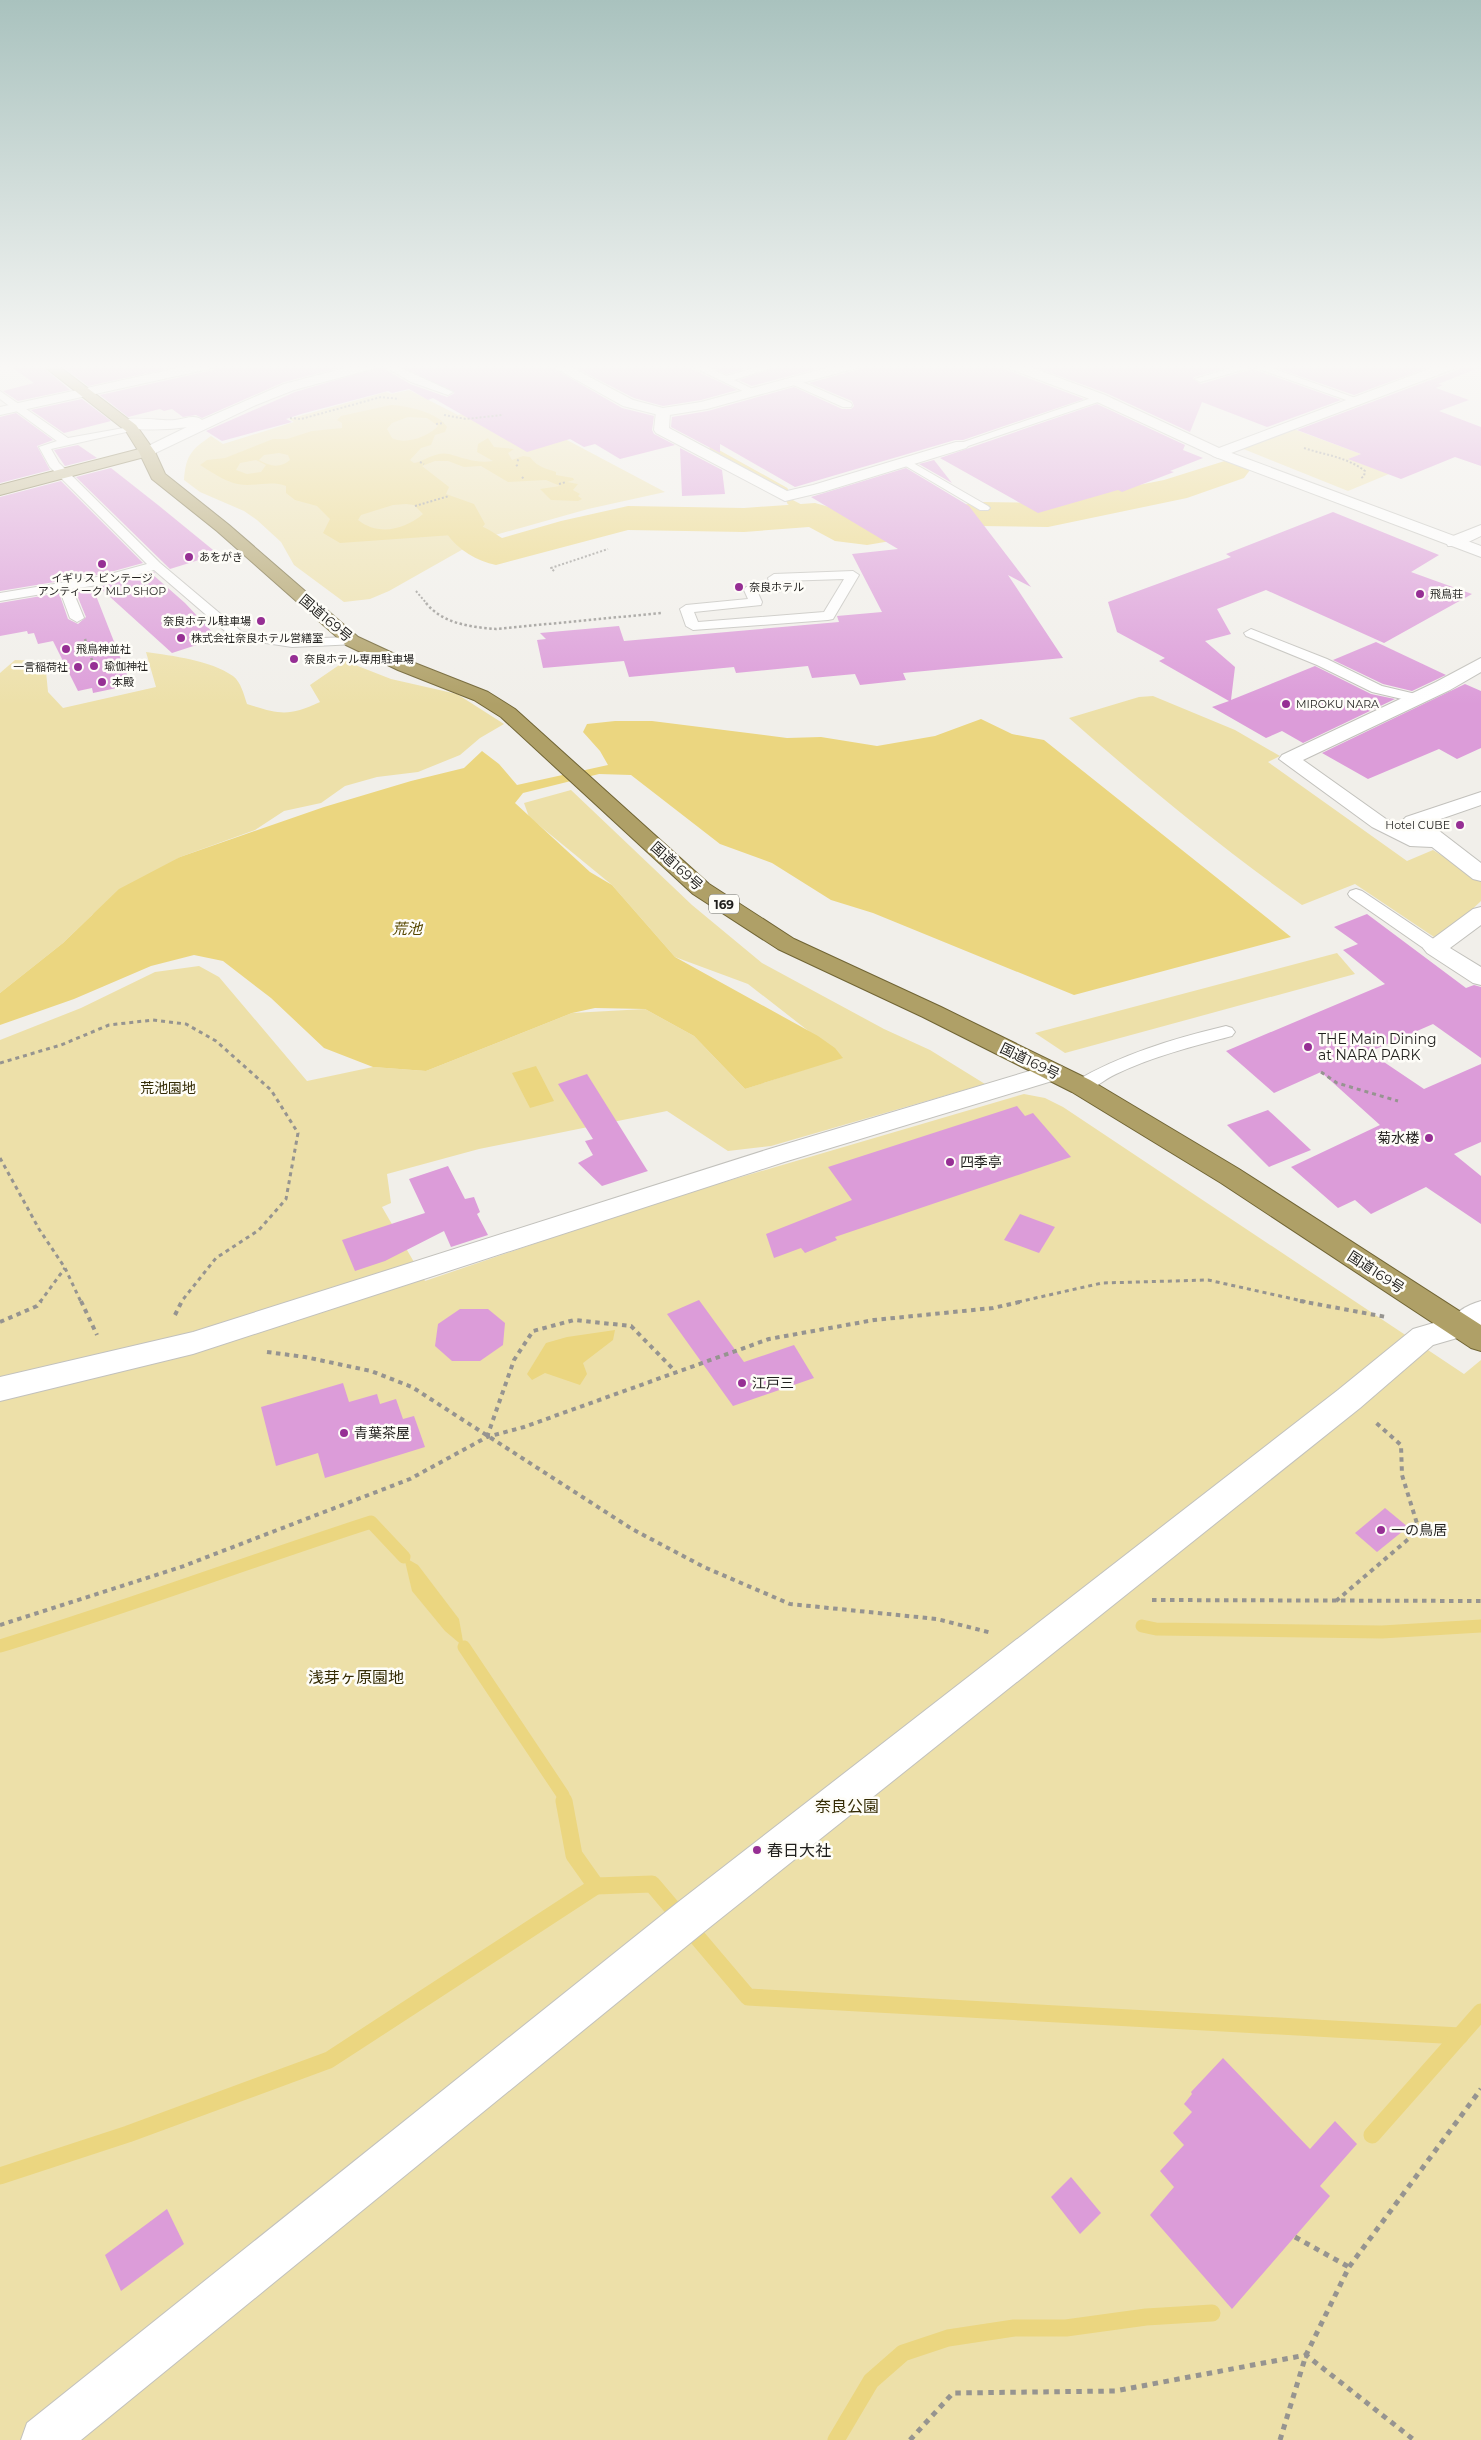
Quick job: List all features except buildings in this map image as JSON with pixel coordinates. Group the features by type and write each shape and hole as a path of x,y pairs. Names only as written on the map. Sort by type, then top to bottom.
{"highway":[{"name":"国道169号","path":"160,478 223,528 352,641 405,666 481,696 508,713 701,889 786,944 932,1012 1081,1086 1474,1326"}],"main road":[{"path":"0,490 50,478"}],"street":[{"path":"751,478 785,496 856,478"},
{"path":"1284,478 1481,552"},
{"path":"1454,542 1481,530"},
{"path":"1434,840 1418,841 1379,822 1289,760 1443,686 1481,664"},
{"path":"1481,798 1412,821 1434,840 1481,874"},
{"path":"1481,914 1435,948 1481,978"},
{"path":"0,1389 157,1352 285,1315 774,1156 1052,1072"},
{"path":"44,2440 684,1923 1349,1399 1423,1337 1474,1326"}],"lane":[{"path":"65,478 156,566 238,635 292,643 352,641"},
{"path":"933,478 984,508"},
{"path":"0,597 104,580 156,566"},
{"path":"853,575 828,616 693,626 686,609 756,602 750,590 778,588 774,578 853,575"},
{"path":"64,586 77,618"},
{"path":"675,612 692,596"},
{"path":"1251,633 1322,662 1377,689 1415,698"},
{"path":"1356,894 1435,948"},
{"path":"1081,1086 1108,1070 1171,1045 1226,1032"}],"path":[{"path":"1354,483 1361,478"},
{"path":"559,484 566,482"},
{"path":"415,506 448,496"},
{"path":"554,571 550,568 608,549"},
{"path":"416,591 423,604 436,616 465,626 488,629 524,628 596,618 675,612"},
{"path":"86,643 94,666"},
{"path":"0,1062 61,1045 108,1026 153,1020 186,1024 216,1041 271,1090 298,1133 286,1199 259,1230 216,1258 184,1297 157,1352"},
{"path":"1322,1072 1337,1083 1398,1101"},
{"path":"0,1158 39,1229 65,1268 110,1364"},
{"path":"0,1322 37,1306 65,1268"},
{"path":"0,1625 181,1567 410,1479 486,1437 524,1427 768,1339 874,1320 993,1308 1102,1283 1208,1280 1279,1297 1396,1319"},
{"path":"486,1437 514,1360 534,1331 574,1320 631,1326 675,1371"},
{"path":"265,1352 305,1357 371,1370 412,1386 486,1437 632,1529 704,1567 790,1604 937,1620 1038,1645"},
{"path":"1334,1602 1419,1530 1402,1475 1401,1445"},
{"path":"1095,1599 1334,1602 1481,1601"},
{"path":"1280,2440 1306,2355 1348,2267 1481,2089"},
{"path":"1296,2237 1348,2267"},
{"path":"910,2440 953,2393 1115,2391 1306,2355 1414,2440"}],"green space":[{"path":"184,478 638,478 665,492 588,509 481,539 389,591 370,599 344,602 294,565 281,542 257,520 244,511 200,492 184,480"},
{"path":"1315,478 1380,478 1348,491"},
{"path":"146,652 214,666 233,676 242,689 247,704 276,712 300,710 320,702 310,685 345,661 391,679 457,694 504,724 480,738 460,755 418,772 377,777 345,786 321,803 284,811 255,830 180,857 92,915 63,943 0,993 0,673 15,660 45,661 48,692 63,708 156,687"},
{"path":"1153,696 1235,730 1280,756 1268,762 1407,861 1433,850 1481,880 1481,901 1463,918 1434,937 1355,884 1302,905 1183,814 1069,718 1139,697"},
{"name":"奈良公園","path":"571,790 692,905 762,963 884,1029 930,1050 985,1084 771,1146 728,1151 667,1111 479,1149 387,1174 391,1203 382,1207 425,1281 663,1200 1024,1094 1045,1098 1063,1107 1464,1374 1481,1360 1481,2440 0,2440 0,1040 81,1008 155,972 199,966 219,977 307,1081 373,1067 426,1071 572,1013 645,1009 694,1036 745,1089 842,1057 748,984 675,957 612,885 529,817 524,803"},
{"path":"1337,953 1355,974 1065,1053 1035,1033"}],"water":[{"path":"222,478 437,478 449,487 446,494 474,504 485,524 481,529 467,534 340,543 323,533 330,519 317,506 295,500 286,493 286,486 276,484 240,485","holes":["393,505 414,505 423,514 408,524 391,529 374,528 358,520 361,515"]},
{"path":"501,478 573,478 574,480 567,482 578,484 573,490 580,494 578,496 582,499 578,501 551,500 540,489 560,486 546,480 508,482"},
{"name":"荒池","path":"981,719 1012,734 1044,740 1291,937 1074,995 873,913 831,900 772,863 720,844 631,775 599,774 523,793 515,803 590,872 612,885 675,957 818,1036 835,1048 843,1058 745,1089 694,1036 645,1009 595,1008 572,1013 426,1071 373,1067 324,1048 271,998 223,961 194,955 151,966 74,999 0,1025 0,993 63,943 119,889 180,857 324,807 411,781 464,768 482,751 499,764 517,785 608,765 600,751 583,732 587,724 615,721 652,721 787,738 821,737 877,746 935,736"},
{"path":"536,1066 554,1101 530,1108 512,1073"},
{"path":"615,1330 613,1340 583,1363 587,1374 580,1385 545,1373 532,1380 527,1374 546,1343 567,1337"},
{"path":"404,1557 418,1565 459,1619 464,1647 445,1631 412,1591"}],"waterway":[{"path":"763,478 785,490 790,502 815,515"},
{"path":"467,534 496,553 575,530 628,518 744,520 815,515 849,532 867,533 980,514 1048,515 1173,490 1208,478"},
{"path":"0,1646 371,1522 404,1557"},
{"path":"1142,1626 1156,1629 1382,1632 1481,1626"},
{"path":"464,1647 563,1795 564,1802"},
{"path":"564,1801 574,1855 596,1886"},
{"path":"596,1886 652,1884 748,1997 1460,2036"},
{"path":"0,2176 128,2134 329,2060 596,1886"},
{"path":"1460,2036 1481,2012"},
{"path":"1372,2135 1460,2036"},
{"path":"836,2440 871,2381 903,2353 948,2338 1014,2328 1066,2328 1146,2317 1212,2313"}],"place":[{"name":"あをがき","path":"189,557"},
{"name":"イギリス ビンテージ アンティーク MLP SHOP","path":"102,564"},
{"name":"奈良ホテル","path":"739,587"},
{"name":"飛鳥荘","path":"1420,594"},
{"name":"奈良ホテル駐車場","path":"261,621"},
{"name":"株式会社奈良ホテル営繕室","path":"181,638"},
{"name":"飛鳥神並社","path":"66,649"},
{"name":"奈良ホテル専用駐車場","path":"294,659"},
{"name":"瑜伽神社","path":"94,666"},
{"name":"一言稲荷社","path":"78,667"},
{"name":"本殿","path":"102,682"},
{"name":"MIROKU NARA","path":"1286,704"},
{"name":"Hotel CUBE","path":"1460,825"},
{"name":"THE Main Dining at NARA PARK","path":"1308,1047"},
{"name":"菊水楼","path":"1429,1138"},
{"name":"四季亭","path":"950,1162"},
{"name":"江戸三","path":"742,1383"},
{"name":"青葉茶屋","path":"344,1433"},
{"name":"一の鳥居","path":"1381,1530"},
{"name":"春日大社","path":"757,1850"}],"park label":[{"name":"荒池園地","path":"168,1088"},
{"name":"浅芽ヶ原園地","path":"356,1677"}]}
